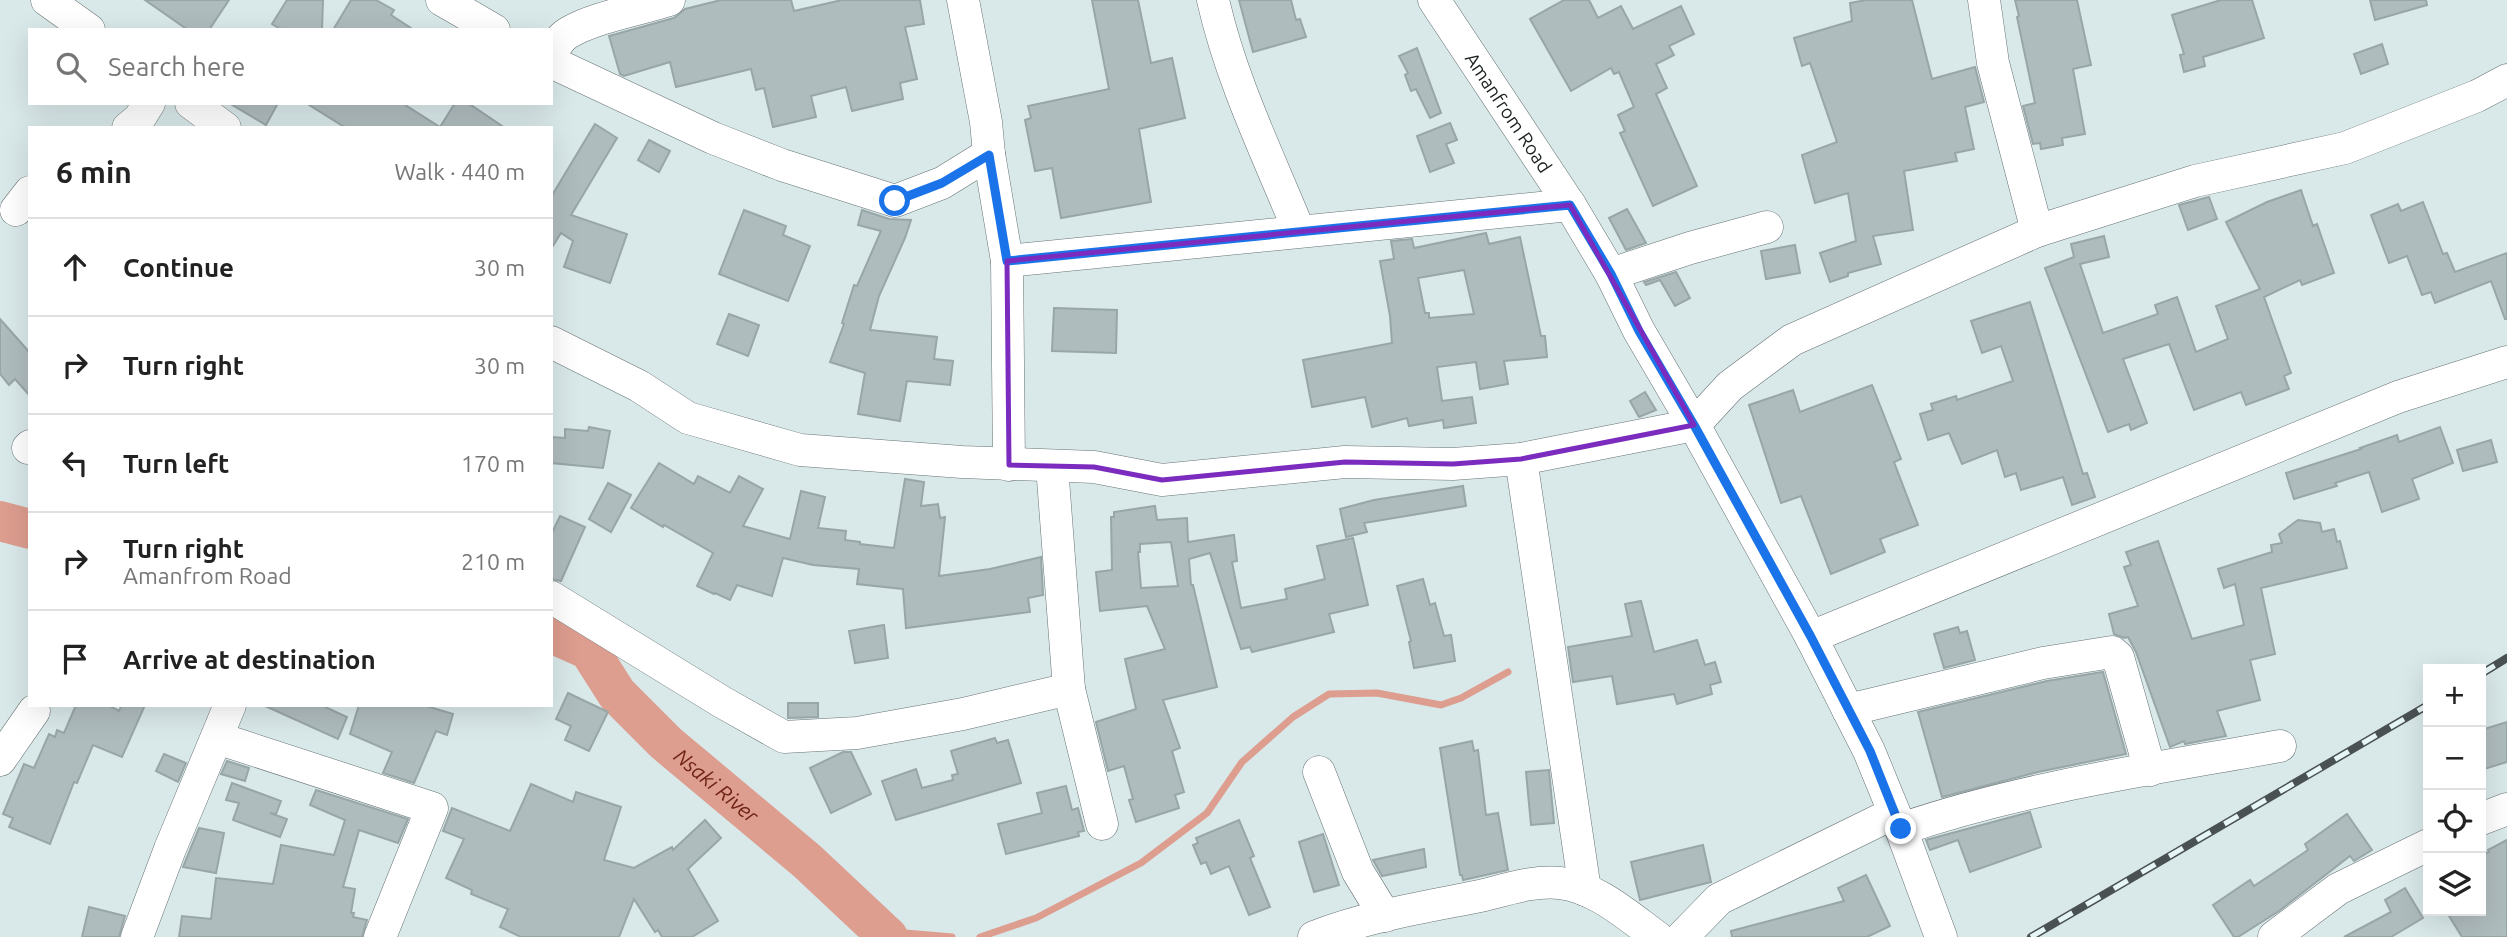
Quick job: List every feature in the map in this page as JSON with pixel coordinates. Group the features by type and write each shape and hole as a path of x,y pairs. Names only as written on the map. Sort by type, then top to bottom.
{"street":[{"path":"47,0 86,28"},
{"path":"442,0 491,28"},
{"path":"553,50 557,41 568,33 669,0"},
{"path":"962,0 986,122 1007,261 1009,464"},
{"path":"1213,0 1221,37 1240,89 1299,231"},
{"path":"1983,0 1993,63 2037,231"},
{"name":"Amanfrom Road","path":"1444,2 1611,274 1639,331 1811,637 1870,751 1941,937"},
{"path":"553,63 713,138 782,165 895,201 942,183 989,155"},
{"path":"553,343 639,386 688,418 800,450 1094,467 1162,480 1345,462 1453,464 1521,459 1694,425 1730,386 1792,340 2037,231 2195,181 2345,148 2455,106 2507,80"},
{"path":"130,126 139,119 148,105"},
{"path":"194,105 222,126"},
{"path":"1007,261 1570,205"},
{"path":"1611,274 1690,247 1767,227"},
{"path":"1811,637 2398,397 2507,362"},
{"path":"1521,459 1585,890"},
{"path":"1052,466 1069,689 1102,824"},
{"path":"553,598 784,737 857,733 963,714 1069,689"},
{"path":"1849,710 2043,663 2112,652 2118,657 2150,770"},
{"path":"137,937 170,849 229,707"},
{"path":"0,760 34,711"},
{"path":"217,737 432,808 380,937"},
{"path":"1682,937 1719,899 1898,821 2018,794 2280,746"},
{"path":"1319,772 1358,872 1393,923"},
{"path":"2486,817 2507,809"},
{"path":"2274,937 2338,889 2423,847"},
{"path":"1314,937 1338,928 1393,923 1534,884 1559,883 1585,890 1616,906 1657,937"}],"highlighted area":[{"path":"1570,205 1694,425 1521,459 1453,464 1345,462 1162,480 1094,467 1009,465 1007,261"}],"building":[{"path":"145,0 229,0 210,28 185,28"},
{"path":"287,0 323,0 322,28 279,28 272,24"},
{"path":"351,0 376,0 394,10 391,15 411,28 334,28"},
{"path":"721,0 791,0 794,11 842,0 920,0 924,24 905,27 917,79 900,83 903,99 852,111 846,87 811,96 816,117 773,127 764,88 756,90 751,69 676,87 670,62 624,76 620,74 609,36 674,18 685,9"},
{"path":"1092,0 1138,0 1151,63 1172,58 1185,118 1139,129 1151,202 1061,218 1052,168 1035,171 1025,120 1031,118 1028,106 1109,89"},
{"path":"1239,0 1291,0 1296,20 1300,19 1306,37 1253,52"},
{"path":"1564,0 1589,0 1598,18 1621,6 1633,29 1681,6 1694,34 1669,46 1674,55 1656,64 1667,88 1656,94 1697,186 1653,206 1620,133 1625,131 1618,115 1634,107 1619,72 1614,74 1611,68 1571,91 1530,19"},
{"path":"1866,0 1912,0 1932,79 1975,67 1984,102 1965,107 1974,149 1955,153 1957,161 1904,171 1913,230 1873,236 1881,264 1848,273 1848,276 1830,282 1820,253 1856,241 1848,193 1815,203 1802,155 1837,142 1810,63 1802,66 1794,38 1852,21 1850,3"},
{"path":"2015,0 2077,0 2091,65 2073,69 2085,134 2062,138 2063,145 2041,149 2040,143 2033,144 2023,106 2035,103"},
{"path":"2221,0 2252,0 2264,38 2203,57 2205,66 2184,72 2180,55 2184,54 2172,15"},
{"path":"2370,0 2426,0 2427,5 2375,20"},
{"path":"2382,44 2388,64 2361,74 2354,54"},
{"path":"1417,48 1441,113 1430,118 1416,89 1411,91 1405,75 1408,73 1399,56"},
{"path":"232,105 277,105 266,125"},
{"path":"309,105 405,105 438,126 343,126"},
{"path":"454,105 471,105 502,126 441,126"},
{"path":"1450,123 1457,140 1446,144 1454,163 1430,172 1417,136"},
{"path":"595,124 617,138 571,215 627,234 610,283 564,267 573,241 561,233 553,246 553,194"},
{"path":"649,140 670,151 659,172 638,160"},
{"path":"2301,190 2313,226 2317,224 2334,273 2302,285 2300,280 2264,297 2291,373 2284,376 2289,389 2246,405 2241,392 2194,410 2169,344 2123,359 2147,423 2131,430 2129,424 2108,432 2045,268 2074,257 2071,244 2104,236 2109,257 2080,264 2103,333 2158,314 2155,305 2177,297 2196,352 2228,339 2216,306 2260,289 2226,222 2267,202"},
{"path":"2209,197 2217,219 2188,230 2179,205"},
{"path":"2423,202 2443,254 2447,253 2455,272 2507,253 2507,319 2491,281 2435,303 2431,292 2422,295 2407,256 2389,263 2371,215 2398,204 2401,211"},
{"path":"1627,209 1646,243 1626,250 1609,218"},
{"path":"744,210 786,226 783,235 810,246 788,301 719,274"},
{"path":"862,210 889,219 911,220 879,296 870,330 937,337 934,359 953,361 950,385 907,381 900,421 858,414 865,373 830,362 854,285 857,286 881,231 858,225"},
{"path":"1486,233 1489,244 1520,237 1541,336 1545,336 1547,357 1504,361 1508,384 1480,389 1476,362 1437,367 1442,401 1472,397 1476,423 1444,428 1443,420 1409,426 1407,418 1372,427 1365,397 1312,407 1303,360 1392,343 1380,261 1394,259 1391,241 1412,239 1414,248","holes":["1464,270 1474,314 1429,318 1429,313 1425,313 1418,278"]},
{"path":"1795,245 1800,273 1766,279 1761,251"},
{"path":"1676,272 1690,298 1675,306 1660,280 1646,285 1644,282"},
{"path":"2030,302 2083,474 2087,473 2095,497 2072,505 2063,477 2021,490 2016,473 2005,477 1997,450 1962,464 1949,433 1928,440 1920,414 1933,410 1931,404 1956,396 1957,400 2013,381 2001,346 1982,353 1971,321"},
{"path":"1054,308 1117,310 1116,353 1052,351"},
{"path":"729,314 759,325 748,356 717,344"},
{"path":"0,319 28,351 28,394 15,379 9,385 0,374"},
{"path":"1872,385 1901,459 1894,462 1918,525 1880,539 1885,552 1831,574 1801,496 1781,503 1749,405 1793,390 1800,412"},
{"path":"1645,392 1656,410 1639,417 1630,401"},
{"path":"589,427 610,431 603,468 553,463 553,437 565,438 565,429 588,431"},
{"path":"2440,427 2453,463 2412,479 2419,499 2382,512 2369,472 2335,483 2337,486 2294,499 2286,473 2397,435 2399,442"},
{"path":"2491,440 2497,462 2463,471 2457,450"},
{"path":"659,463 694,484 698,476 730,493 739,476 763,489 743,526 790,539 801,491 825,497 818,528 846,531 845,540 860,544 894,548 905,479 924,482 921,506 938,504 940,518 945,517 939,576 990,569 1041,557 1043,595 1028,598 1030,612 906,628 903,589 857,584 859,569 813,565 783,558 772,596 737,585 730,600 697,586 713,553 631,508"},
{"path":"608,483 631,495 611,532 589,519"},
{"path":"1463,486 1466,506 1364,523 1367,532 1346,537 1340,509 1374,500"},
{"path":"1155,506 1157,520 1187,518 1188,542 1234,535 1237,561 1232,562 1241,608 1287,599 1285,589 1325,579 1317,546 1353,538 1368,605 1329,614 1334,632 1252,652 1250,647 1241,649 1210,553 1189,559 1191,585 1217,687 1163,700 1180,748 1172,751 1184,792 1175,795 1179,808 1136,822 1129,800 1133,799 1124,766 1108,771 1096,722 1136,709 1125,659 1165,649 1147,606 1100,611 1096,572 1112,570 1111,517 1114,517 1114,512","holes":["1171,542 1178,586 1141,588 1138,552 1140,544"]},
{"path":"560,516 585,527 561,581 553,579 553,531"},
{"path":"2298,520 2320,523 2322,532 2334,529 2347,568 2261,588 2275,654 2250,660 2260,700 2217,711 2226,736 2185,744 2184,741 2170,747 2136,652 2128,637 2114,634 2109,614 2138,606 2124,567 2131,565 2126,552 2158,541 2192,639 2244,625 2235,584 2224,588 2218,569 2272,552 2271,545 2282,543 2279,534"},
{"path":"1423,579 1430,605 1435,603 1444,636 1451,635 1455,661 1414,668 1411,641 1397,586"},
{"path":"1641,601 1654,652 1697,640 1705,665 1715,662 1721,682 1710,685 1712,694 1677,704 1674,694 1617,704 1612,676 1573,682 1568,647 1632,636 1625,604"},
{"path":"884,625 888,658 855,663 849,631"},
{"path":"1958,627 1960,633 1967,631 1975,660 1944,668 1934,634"},
{"path":"2103,672 2126,754 2038,772 1942,797 1918,712 2047,681"},
{"path":"568,693 608,712 589,751 565,740 571,726 556,719"},
{"path":"788,703 818,703 818,717 788,718"},
{"path":"75,707 112,707 119,711 121,707 144,707 122,757 93,745 77,783 74,782 50,844 9,827 13,818 3,814 24,764 34,768 49,734 55,737 57,730 64,733"},
{"path":"267,707 325,707 347,717 338,739"},
{"path":"358,707 430,707 453,714 447,735 436,731 414,783 383,773 392,752 350,734"},
{"path":"2507,722 2507,762 2486,768 2486,728"},
{"path":"995,738 997,743 1008,740 1021,783 896,820 882,781 916,769 922,788 953,780 952,775 958,774 951,751"},
{"path":"1472,741 1474,751 1478,750 1486,815 1498,813 1508,870 1463,880 1440,748"},
{"path":"843,752 851,752 871,794 831,813 810,768"},
{"path":"164,754 186,763 178,782 156,771"},
{"path":"227,761 249,768 245,781 221,774"},
{"path":"1549,770 1554,823 1531,825 1526,772"},
{"path":"232,783 281,801 276,814 270,813 287,819 280,837 233,820 239,803 226,800"},
{"path":"531,784 573,802 576,792 621,807 604,860 634,868 672,847 673,850 705,820 721,838 688,869 718,921 692,937 662,937 658,930 655,932 634,899 619,937 521,937 500,927 508,909 471,894 472,890 446,878 464,839 443,831 452,808 510,831"},
{"path":"1066,786 1072,810 1078,808 1084,831 1078,832 1079,836 1006,854 998,824 1042,813 1037,793"},
{"path":"316,790 408,819 398,843 359,830 343,887 355,889 351,913 354,913 353,917 367,920 362,937 179,937 182,916 211,919 216,878 273,884 281,845 334,855 345,820 310,805"},
{"path":"2030,812 2041,847 1970,872 1958,840 1930,850 1926,840"},
{"path":"2347,814 2372,850 2354,861 2350,856 2279,911 2234,937 2213,905 2250,880 2254,886 2308,850 2305,844"},
{"path":"1239,820 1254,856 1250,858 1270,907 1249,915 1229,866 1211,874 1206,862 1201,864 1193,845 1198,843 1196,838"},
{"path":"199,828 224,833 216,873 183,867"},
{"path":"1323,834 1339,885 1314,892 1299,842"},
{"path":"2507,840 2507,937 2462,937 2449,916 2486,916 2488,850"},
{"path":"1703,845 1711,882 1640,900 1631,862"},
{"path":"1424,849 1426,867 1382,876 1373,860"},
{"path":"1866,875 1890,926 1867,937 1732,937 1731,931 1844,901 1838,888"},
{"path":"2405,888 2423,918 2391,937 2344,937 2391,912 2385,900"},
{"path":"89,907 125,916 119,937 82,937"}],"waterway":[{"name":"Nsaki River","path":"0,521 28,528"},
{"name":"Nsaki River","path":"553,634 589,650 617,694 666,743 807,861 888,937"},
{"path":"980,937 1036,918 1141,863 1207,813 1242,762 1293,717 1329,694 1377,693 1441,705 1461,698 1508,672"},
{"path":"882,931 952,937"}],"railway":[{"path":"2486,671 2507,658"},
{"path":"2031,937 2423,708"}],"route":[{"path":"895,201 942,183 989,155 1007,261 1570,205 1611,274 1639,331 1811,637 1870,751 1901,829"}]}
